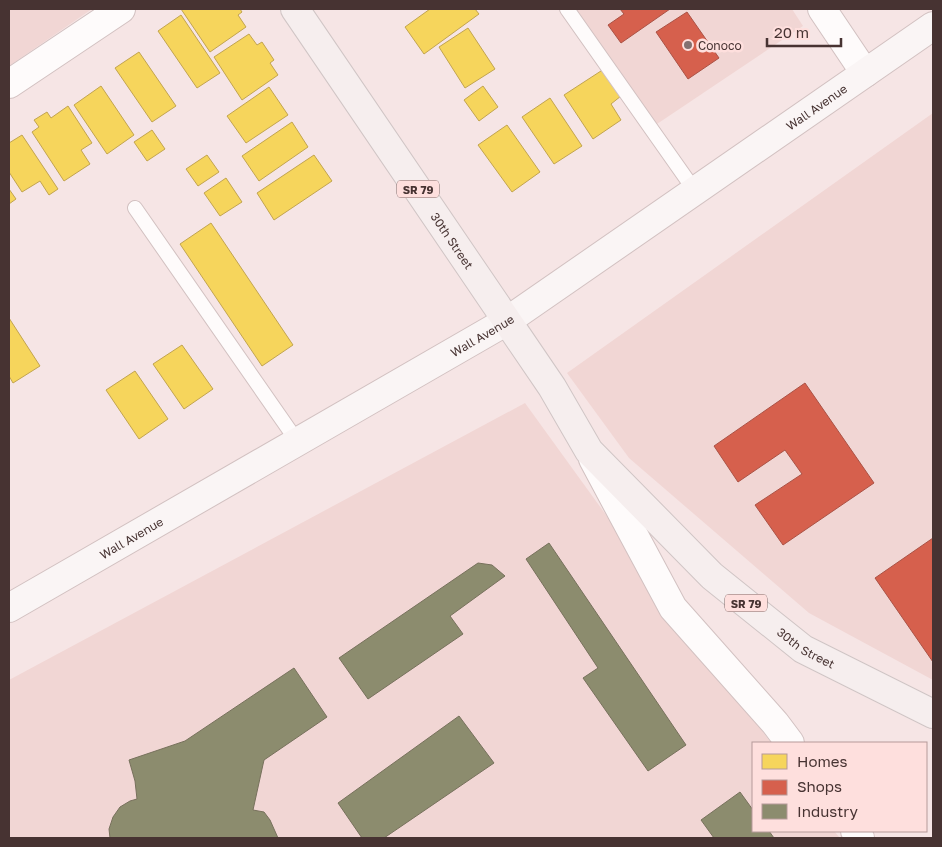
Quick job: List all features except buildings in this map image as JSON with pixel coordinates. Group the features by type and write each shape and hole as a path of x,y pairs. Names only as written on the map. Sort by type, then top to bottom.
{"main road":[{"name":"30th Street","path":"295,9 552,387 589,452 712,576 803,649 933,714"},
{"name":"Wall Avenue","path":"12,608 507,320 933,26"}],"street":[{"path":"9,84 121,9"},
{"path":"822,9 865,73"},
{"name":"30th Street","path":"589,452 673,608 783,733"}],"lane":[{"path":"566,9 695,191"},
{"path":"135,208 297,442"}],"shaded area":[{"path":"9,9 92,9 9,66"},
{"path":"571,9 792,9 803,26 651,128"},
{"path":"933,113 933,680 809,613 629,458 567,373"},
{"path":"525,403 770,742 752,742 752,832 835,832 840,838 9,838 9,680"}],"place":[{"name":"Conoco","path":"688,45"}]}
